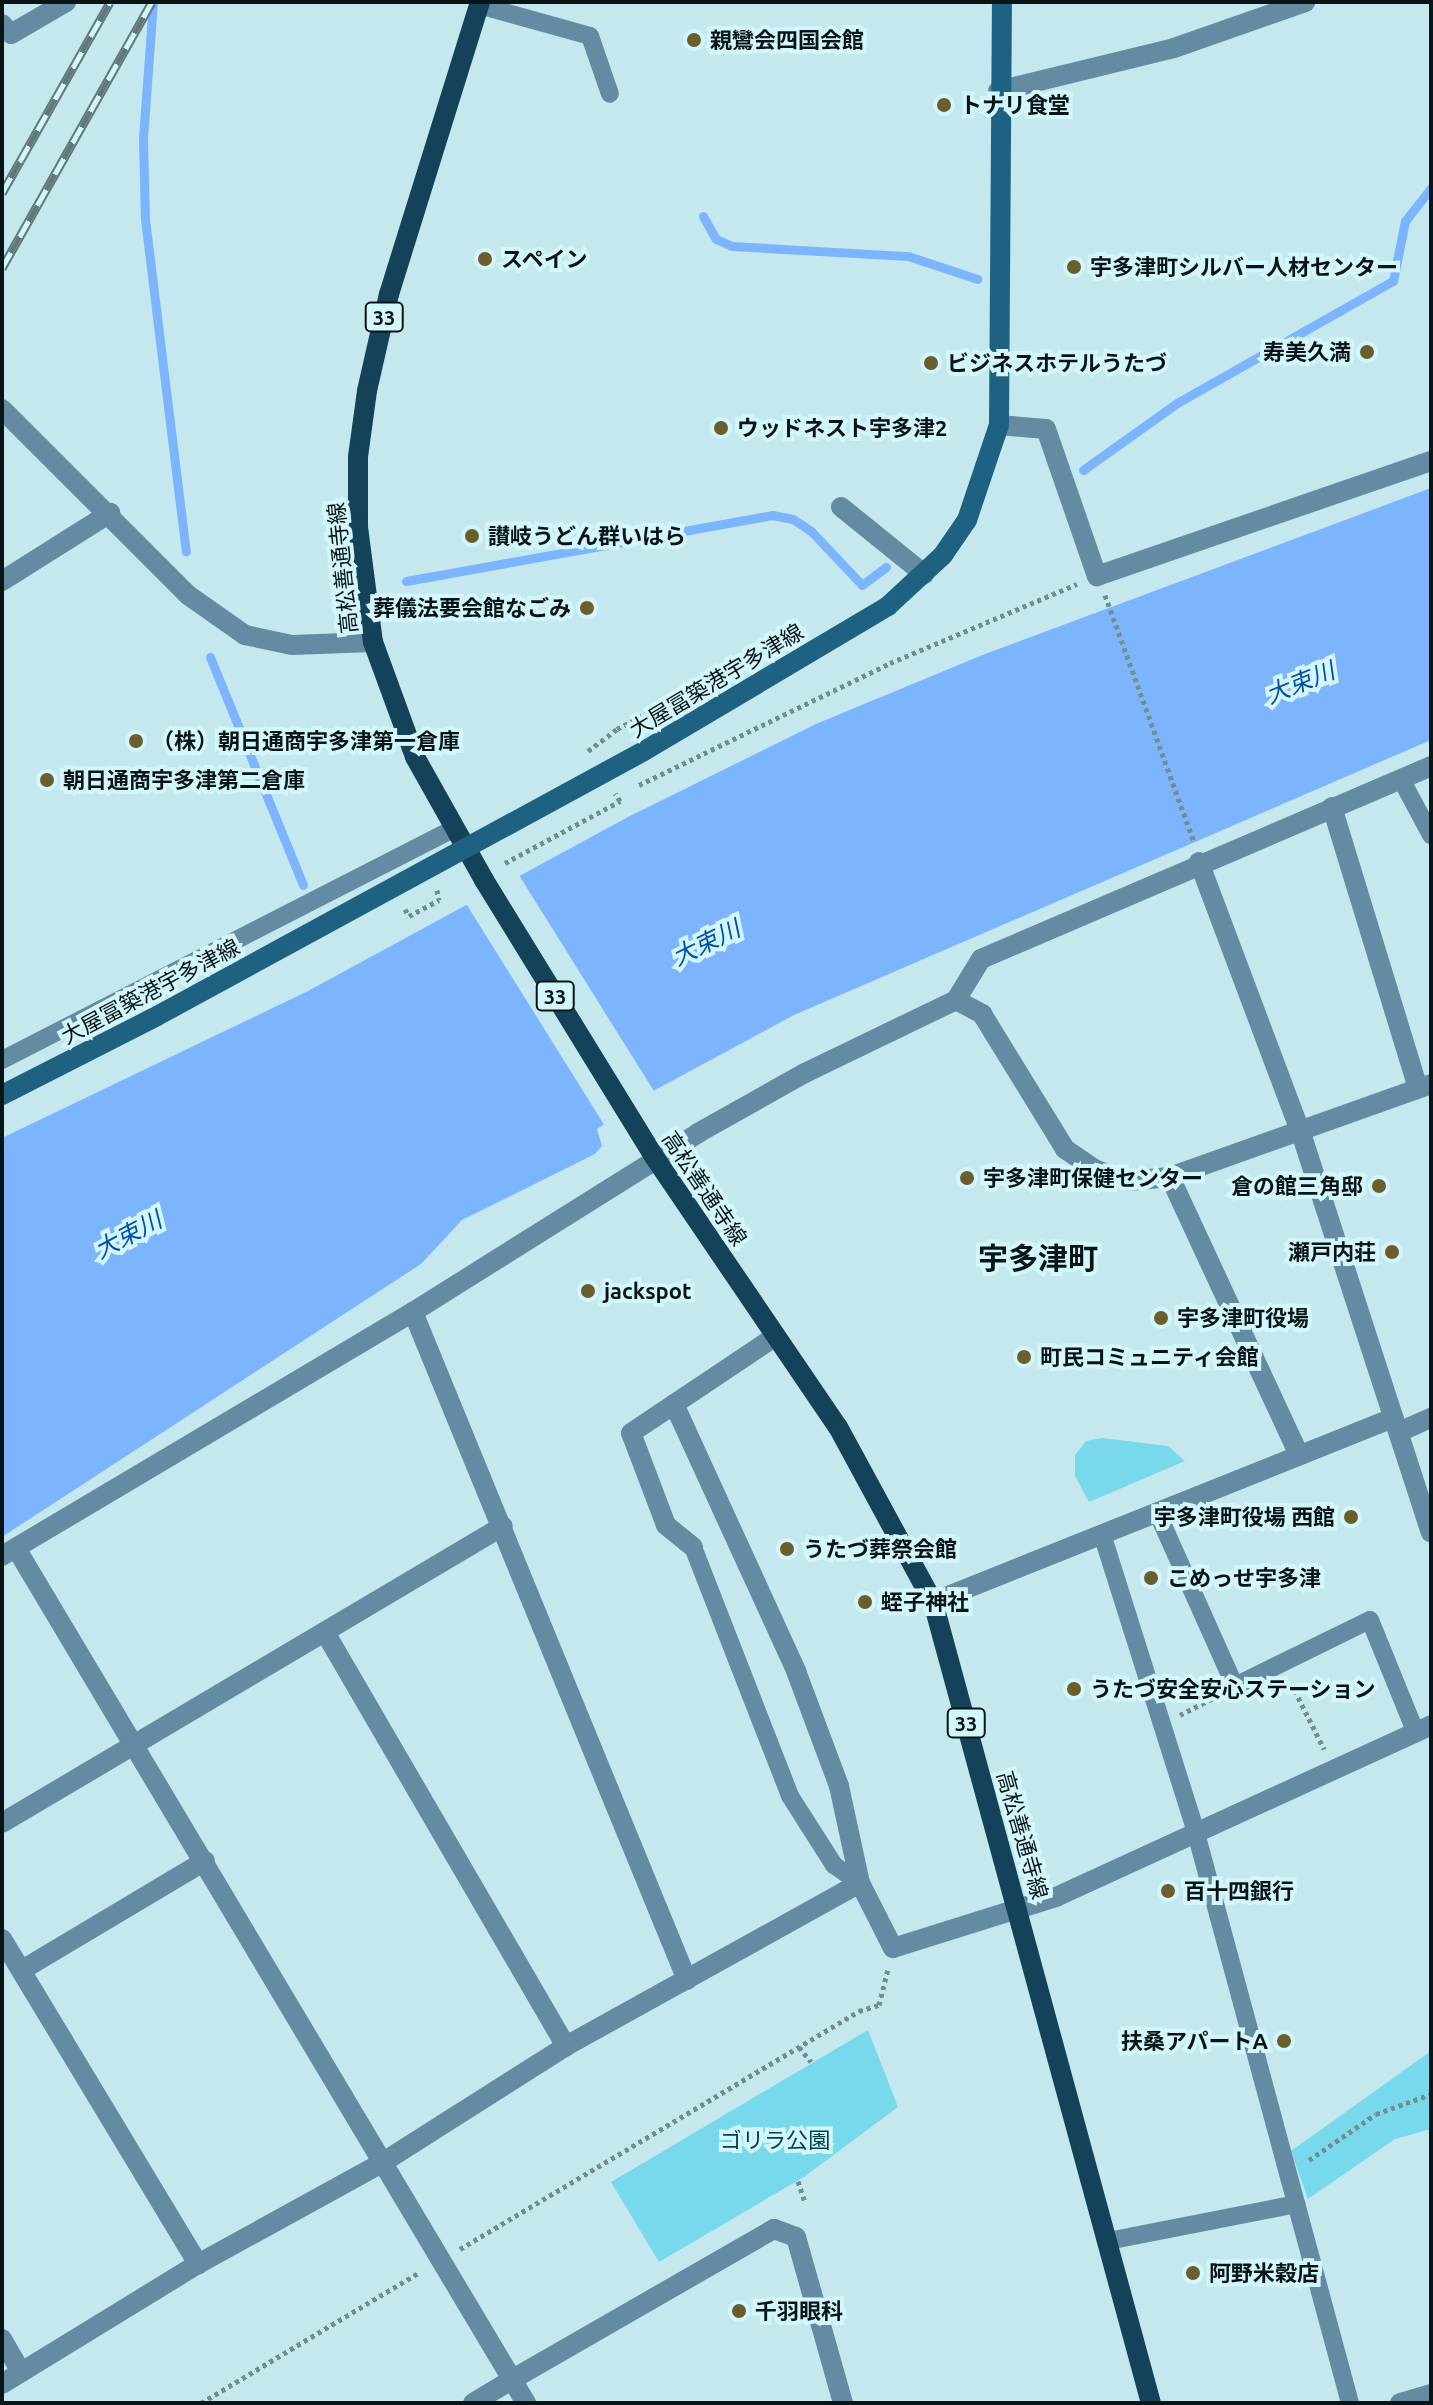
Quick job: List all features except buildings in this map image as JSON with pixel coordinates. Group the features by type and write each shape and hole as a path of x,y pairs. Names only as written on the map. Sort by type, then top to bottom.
{"main road":[{"name":"大屋冨築港宇多津線","path":"2,1095 157,1016 644,751 888,606 924,574 967,520 999,425 1003,278 998,91 1002,2"},
{"name":"高松善通寺線","path":"480,3 397,265 367,391 358,457 358,527 373,642 415,757 484,880 655,1158 776,1336 884,1505 933,1602 1020,1909 1151,2403"}],"street":[{"path":"2,24 11,34 66,2"},
{"path":"998,91 1174,48 1305,2"},
{"path":"2,409 110,513 188,595 245,635 308,646 373,642"},
{"path":"999,425 1046,429 1098,580 1431,461"},
{"path":"841,507 924,574"},
{"path":"2,581 110,513"},
{"path":"526,2403 135,1743 9,1552 413,1312 655,1158 805,1073 956,1000 981,959 1198,855 1332,807 1431,766"},
{"path":"956,1000 982,1014 1065,1149 1096,1170 1129,1181 1170,1177 1424,1086 1332,807"},
{"path":"1198,855 1300,1130 1431,1532"},
{"path":"1170,1177 1299,1455"},
{"path":"413,1312 687,1980"},
{"path":"693,1547 666,1525 631,1433 776,1336"},
{"path":"674,1404 796,1671 839,1786 860,1883 893,1948 1020,1909 1196,1833 1423,1728"},
{"path":"933,1602 1299,1455 1396,1425 1431,1418"},
{"path":"2,1823 326,1634 503,1526"},
{"path":"326,1634 566,2046"},
{"path":"13,1966 205,1861"},
{"path":"2,2384 198,2264 385,2161 566,2046 860,1883"},
{"path":"2,1939 13,1966 198,2264"},
{"path":"473,2403 774,2229 796,2237 843,2403"},
{"path":"2,2339 21,2372"},
{"path":"1400,2403 1431,2394"}],"lane":[{"path":"480,3 590,36 610,94"},
{"path":"1401,779 1431,835"},
{"path":"2,1060 455,828"},
{"path":"1157,1512 1235,1686 1370,1620 1423,1728"},
{"path":"1102,1534 1196,1833 1350,2403"},
{"path":"693,1547 790,1796 834,1865 860,1883"},
{"path":"1108,2241 1296,2204"}],"path":[{"path":"628,790 890,663 1098,580 1198,855"},
{"path":"505,863 620,801 615,793 508,851"},
{"path":"405,909 409,916 442,899 436,889"},
{"path":"1281,1664 1334,1769"},
{"path":"1162,1725 1235,1686"},
{"path":"201,2403 859,2011 879,2005 893,1948"},
{"path":"799,2047 811,2062"},
{"path":"1288,2175 1376,2114 1431,2094"},
{"path":"798,2181 805,2202"}],"green space":[{"path":"1102,1438 1168,1446 1185,1461 1089,1502 1075,1476 1075,1455 1086,1441"},
{"name":"ゴリラ公園","path":"868,2030 898,2107 804,2177 659,2262 611,2182"},
{"path":"1431,2051 1431,2129 1395,2139 1308,2199 1291,2151"}],"water":[{"name":"大束川","path":"1431,488 1431,740 794,1015 655,1090 597,1129 602,1146 595,1154 462,1220 421,1264 2,1537 2,1138 308,991 628,817 816,724 980,656"}],"pier":[{"path":"517,872 655,1093 604,1125 466,904"}],"waterway":[{"path":"153,2 143,139 145,219 186,551"},
{"path":"1083,470 1177,403 1393,281 1405,221 1431,188"},
{"path":"703,216 716,239 732,246 908,256 977,279"},
{"path":"406,581 772,515 793,519 811,531 862,585 886,567"},
{"path":"210,657 303,885"}],"railway":[{"path":"2,193 110,2"},
{"path":"2,268 152,2"}],"place":[{"name":"親鸞会四国会館","path":"694,40"},
{"name":"トナリ食堂","path":"944,105"},
{"name":"スペイン","path":"485,259"},
{"name":"宇多津町シルバー人材センター","path":"1074,267"},
{"name":"寿美久満","path":"1367,352"},
{"name":"ビジネスホテルうたづ","path":"931,363"},
{"name":"ウッドネスト宇多津2","path":"721,428"},
{"name":"讃岐うどん群いはら","path":"472,536"},
{"name":"葬儀法要会館なごみ","path":"587,608"},
{"name":"（株）朝日通商宇多津第一倉庫","path":"136,741"},
{"name":"朝日通商宇多津第二倉庫","path":"47,780"},
{"name":"宇多津町保健センター","path":"967,1178"},
{"name":"倉の館三角邸","path":"1379,1186"},
{"name":"瀬戸内荘","path":"1392,1252"},
{"name":"jackspot","path":"588,1291"},
{"name":"宇多津町役場","path":"1161,1318"},
{"name":"町民コミュニティ会館","path":"1024,1357"},
{"name":"宇多津町役場 西館","path":"1351,1517"},
{"name":"うたづ葬祭会館","path":"787,1549"},
{"name":"こめっせ宇多津","path":"1151,1578"},
{"name":"蛭子神社","path":"865,1602"},
{"name":"うたづ安全安心ステーション","path":"1074,1689"},
{"name":"百十四銀行","path":"1168,1891"},
{"name":"扶桑アパートA","path":"1284,2041"},
{"name":"阿野米穀店","path":"1193,2273"},
{"name":"千羽眼科","path":"739,2311"}],"district":[{"name":"宇多津町","path":"1038,1258"}]}
